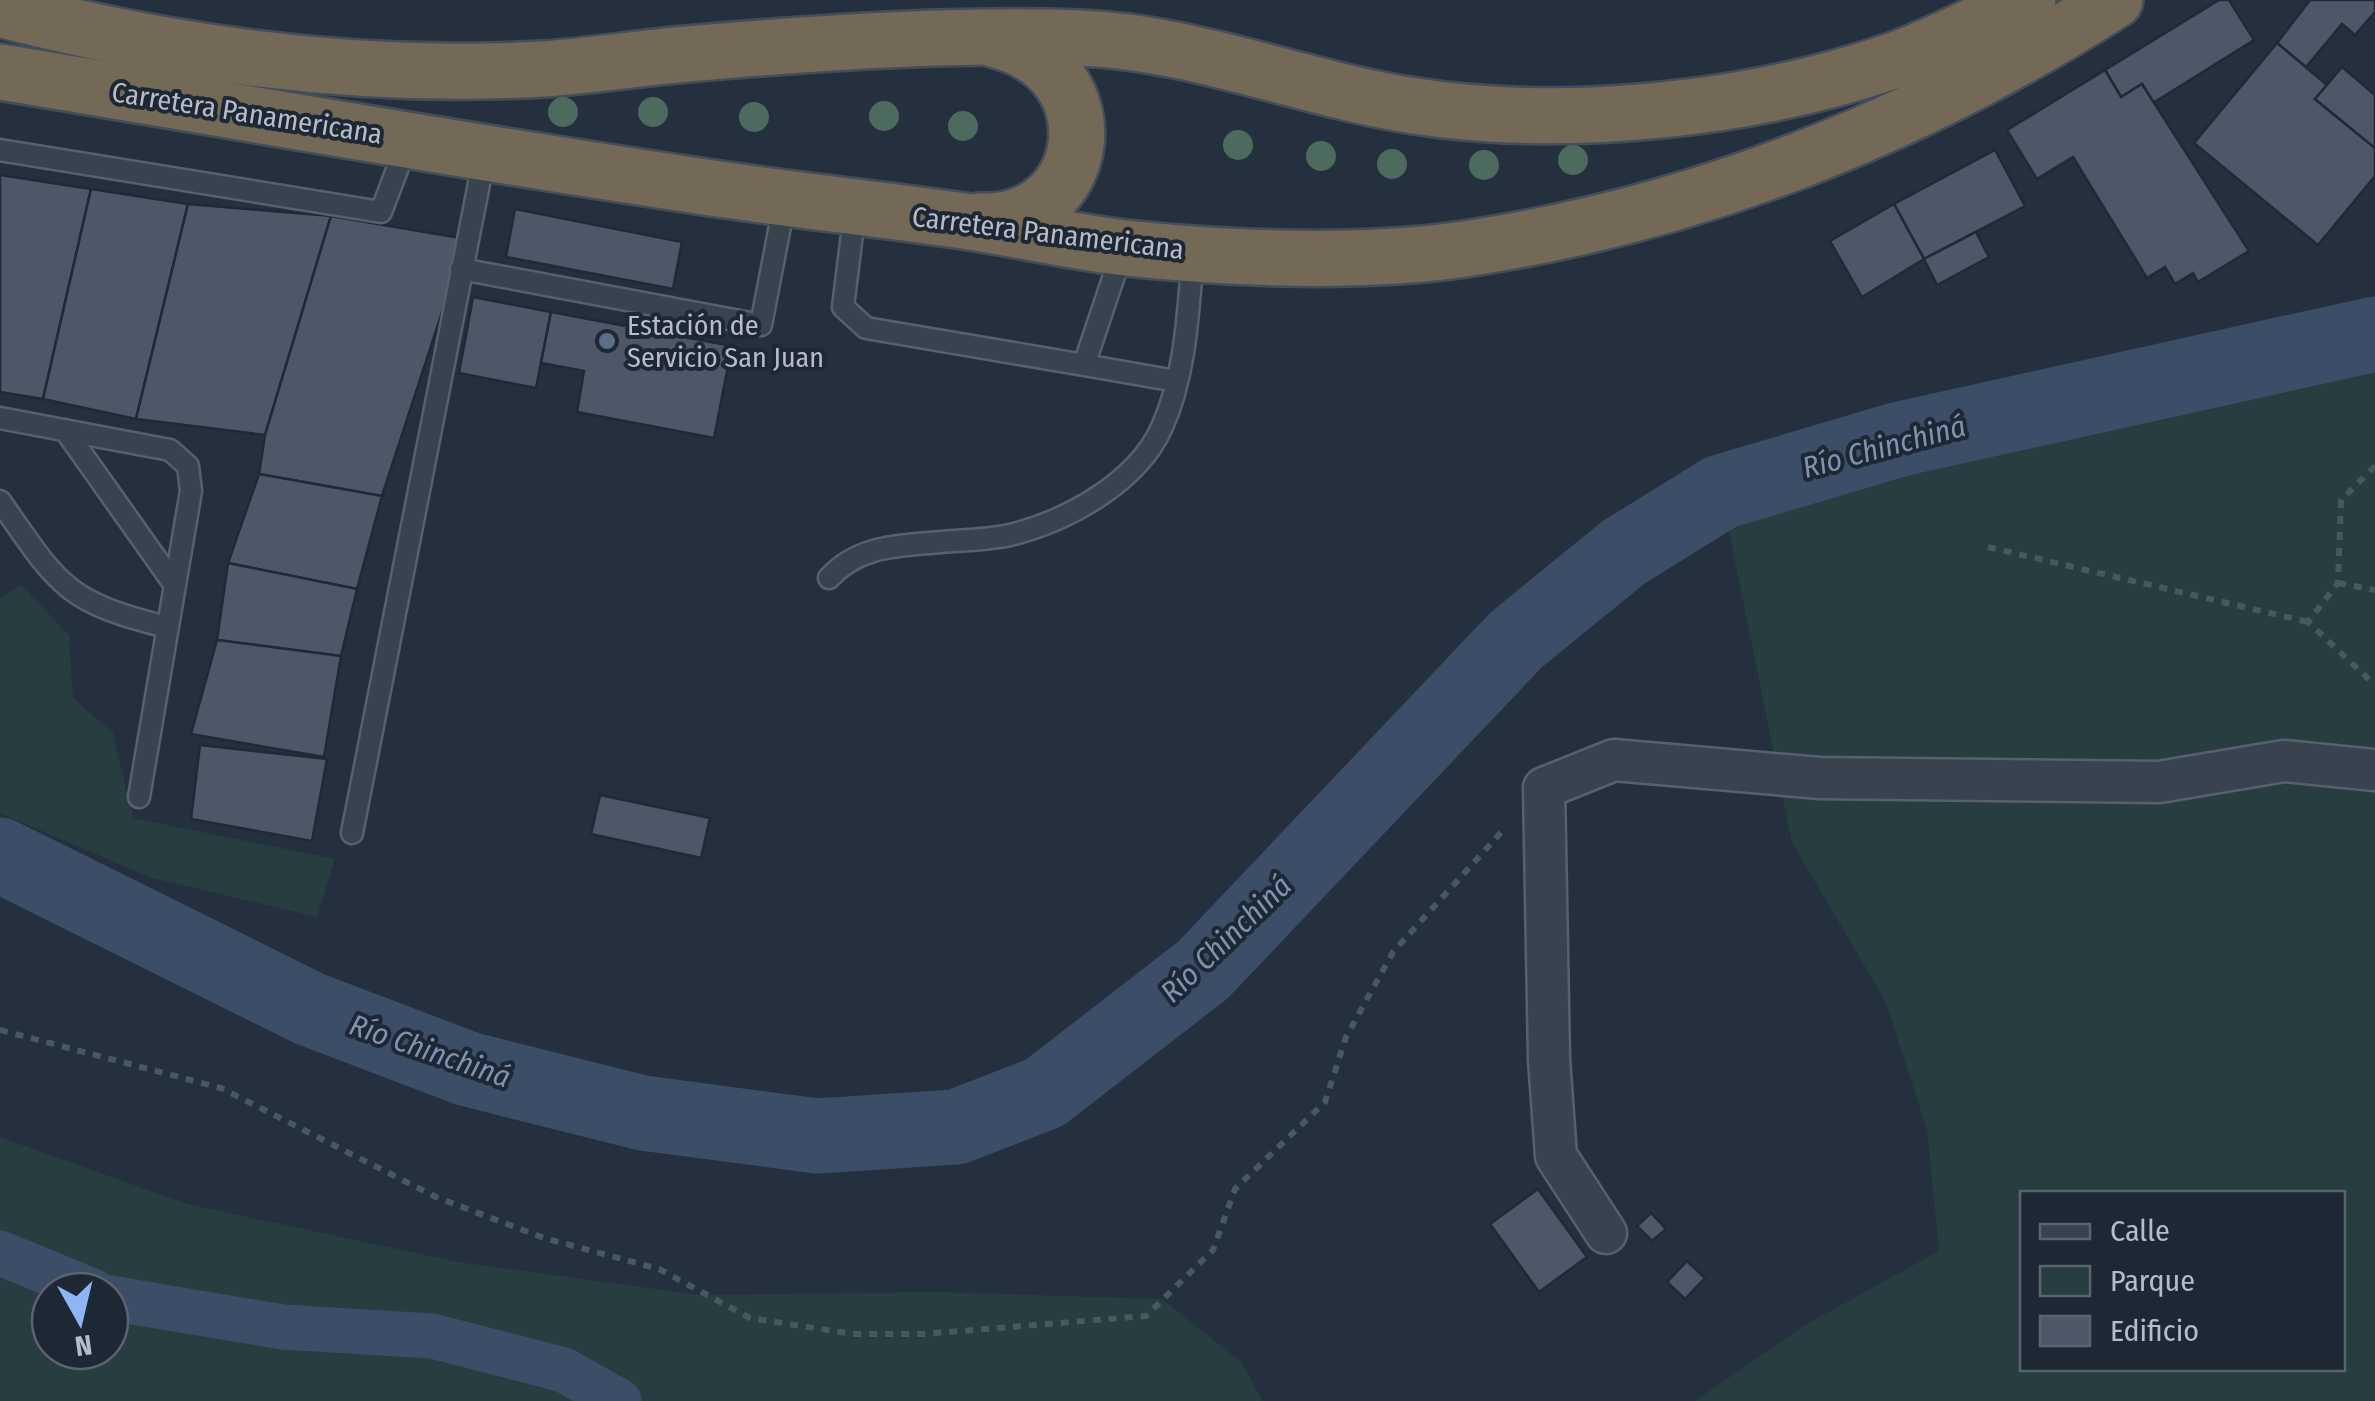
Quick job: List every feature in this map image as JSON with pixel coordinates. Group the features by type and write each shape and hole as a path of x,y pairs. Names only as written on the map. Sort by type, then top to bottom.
{"highway":[{"name":"Carretera Panamericana","path":"0,9 97,34 244,59 394,70 542,69 692,53 988,38 1084,38 1155,47 1416,106 1557,114 1663,110 1790,89 1896,59 2028,0"},
{"name":"Carretera Panamericana","path":"0,72 485,152 1123,248 1347,256 1460,250 1624,220 1796,163 1912,114 2045,45 2115,0"},
{"path":"962,221 1000,222 1037,207 1064,180 1078,144 1074,105 1056,71 1026,48 988,38"}],"street":[{"path":"1606,1233 1556,1156 1544,788 1614,760 1820,778 2159,782 2284,760 2375,770"}],"lane":[{"path":"0,150 381,212 409,139"},
{"path":"352,833 485,152"},
{"path":"461,270 762,325 786,198"},
{"path":"855,208 843,306 866,328 1176,381"},
{"path":"1084,365 1123,248"},
{"path":"828,578 862,552 1009,535 1090,502 1126,475 1161,430 1176,381 1185,347 1193,252"},
{"path":"0,418 170,450 188,466 191,491 138,797"},
{"path":"64,430 174,584"},
{"path":"0,500 53,577 83,600 113,614 167,627"}],"path":[{"path":"2308,622 2338,583 2341,500 2375,466"},
{"path":"1988,547 2308,622 2375,685"},
{"path":"2338,583 2375,590"},
{"path":"0,1030 222,1088 436,1197 544,1238 660,1269 750,1318 854,1334 924,1334 1146,1316 1213,1250 1234,1190 1325,1102 1346,1037 1393,952 1544,788"}],"green space":[{"path":"2375,334 2375,1401 1695,1401 1805,1325 1939,1251 1927,1130 1885,1000 1792,843 1721,492 1900,439"},
{"path":"21,585 69,635 73,698 113,733 133,818 335,859 317,917 152,878 0,813 0,598"},
{"path":"0,1137 187,1204 458,1262 700,1295 937,1292 1162,1299 1241,1362 1263,1401 0,1401"}],"building":[{"path":"2219,0 2229,0 2254,40 2153,103 2142,84 2121,97 2105,70"},
{"path":"2310,0 2375,0 2375,12 2355,35 2342,24 2306,67 2277,43"},
{"path":"2277,43 2327,85 2315,99 2375,148 2375,176 2318,245 2194,143"},
{"path":"2342,67 2375,95 2375,148 2315,99"},
{"path":"2105,70 2121,97 2142,84 2249,251 2198,282 2193,273 2175,284 2165,267 2147,278 2073,157 2037,179 2007,130"},
{"path":"1995,150 2025,206 1924,259 1894,204"},
{"path":"0,175 91,189 43,399 0,392"},
{"path":"91,189 188,204 136,419 43,399"},
{"path":"188,204 331,216 265,435 136,419"},
{"path":"1894,204 1924,259 1862,297 1830,241"},
{"path":"515,209 682,242 673,289 506,257"},
{"path":"331,216 466,239 382,496 259,474 265,435"},
{"path":"1976,232 1989,257 1937,285 1924,259"},
{"path":"473,297 551,312 536,388 459,373"},
{"path":"551,312 732,346 714,438 577,412 584,371 541,363"},
{"path":"259,474 382,496 357,589 228,563"},
{"path":"228,563 357,589 341,656 217,640"},
{"path":"217,640 341,656 324,757 191,734"},
{"path":"200,745 327,759 312,841 191,819"},
{"path":"600,795 710,818 701,858 591,834"},
{"path":"1538,1189 1587,1257 1539,1292 1490,1224"},
{"path":"1651,1213 1666,1229 1652,1241 1637,1226"},
{"path":"1687,1261 1705,1278 1685,1299 1667,1282"}],"waterway":[{"name":"Río Chinchiná","path":"0,855 310,1009 468,1069 643,1113 817,1136 956,1127 1044,1093 1203,970 1516,640 1624,552 1721,492 1900,439 2375,334"},
{"path":"0,1253 44,1271"},
{"path":"130,1301 283,1327 432,1336 564,1370 619,1401"}],"place":[{"name":"Estación de Servicio San Juan","path":"607,341"}]}
